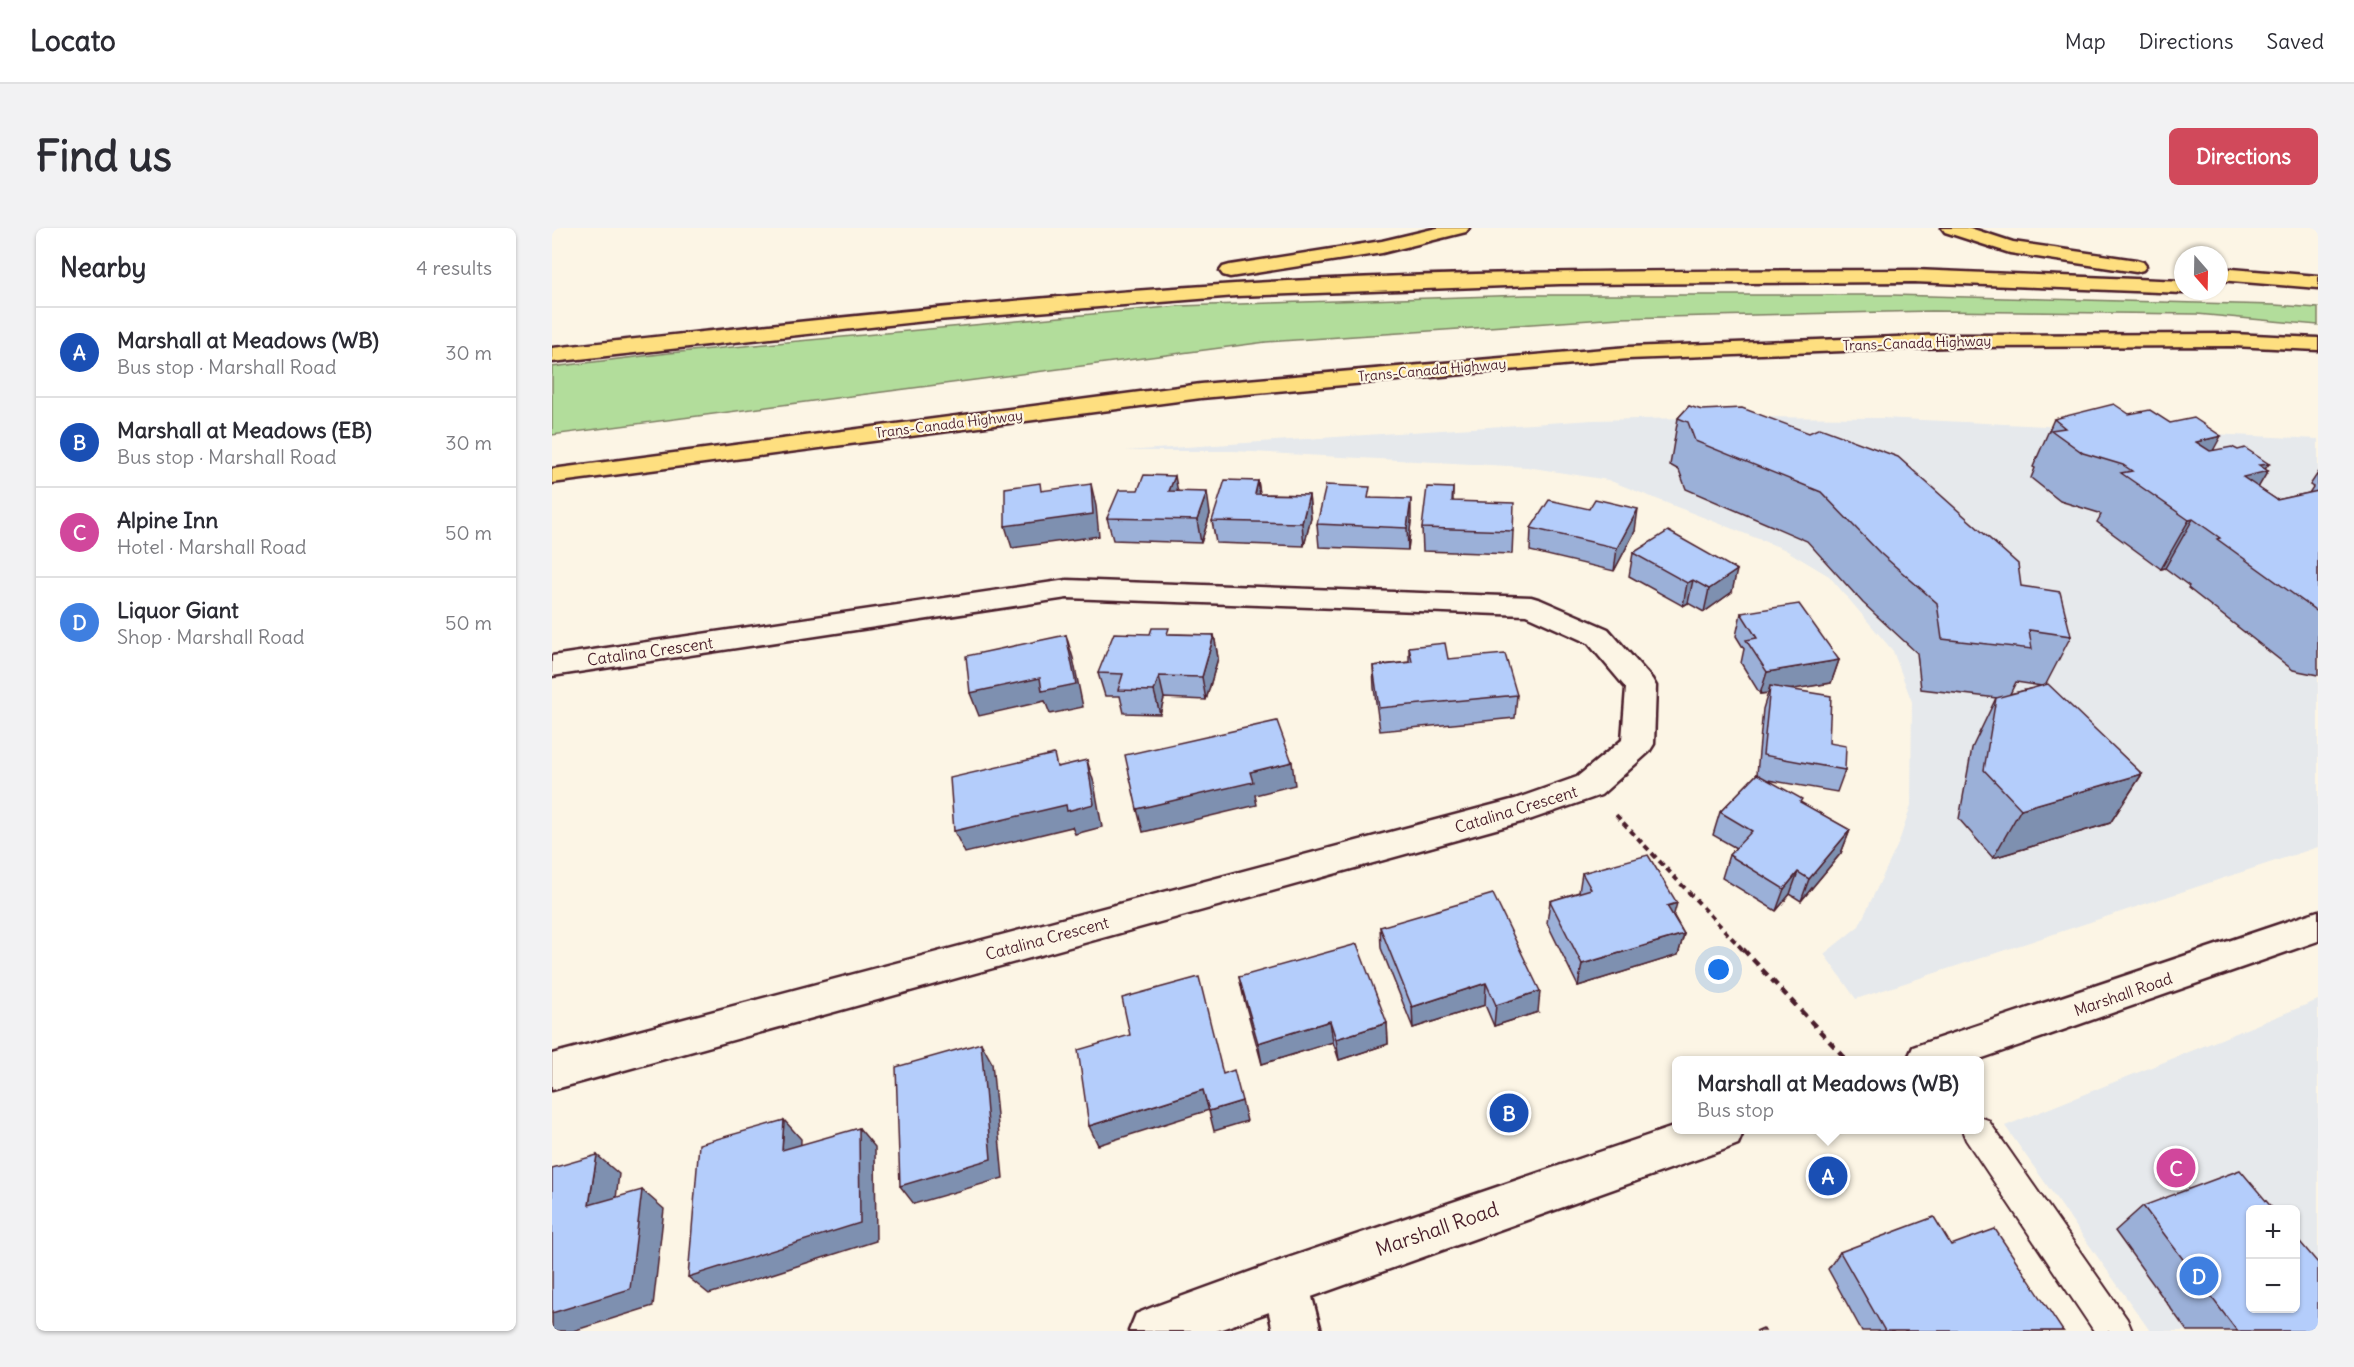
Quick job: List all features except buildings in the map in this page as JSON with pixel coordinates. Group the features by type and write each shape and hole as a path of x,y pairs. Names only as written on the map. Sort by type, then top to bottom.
{"highway":[{"path":"552,353 1274,265 1382,247 1461,228"},
{"path":"1951,228 2010,247 2081,259 2174,270"},
{"path":"2228,275 2318,282"},
{"path":"552,353 925,315 1236,290 1560,278 1891,276 2174,287"},
{"path":"2228,289 2318,292"},
{"name":"Trans-Canada Highway","path":"552,476 1213,390 1628,353 1949,341 2233,340 2318,344"},
{"path":"1949,341 2318,359"}],"street":[{"name":"Catalina Crescent","path":"552,666 1066,589 1531,606 1598,636 1641,686 1638,744 1589,786 1520,810 552,1072"},
{"name":"Marshall Road","path":"1941,1056 2318,926"},
{"name":"Marshall Road","path":"1153,1331 1285,1282 1711,1134"},
{"path":"1285,1282 1297,1331"}],"lane":[{"path":"1980,1134 2115,1331"}],"path":[{"path":"1589,786 1843,1056"}],"shaded area":[{"path":"1734,417 1882,418 2318,439 2318,847 1856,999 1824,954 1859,926 1899,842 1911,805 1912,702 1893,651 1829,576 1784,549 1608,480 1527,467 1233,451 1125,451 1593,420"},
{"path":"2318,1000 2318,1331 2150,1331 2005,1126"}],"green space":[{"path":"1527,295 1892,295 2275,305 2318,308 2318,325 2197,314 1932,311 1620,318 1266,342 552,435 552,367 669,353 1179,306"}],"place":[{"name":"Marshall at Meadows (EB)","path":"1509,1113"},
{"name":"Alpine Inn","path":"2176,1168"},
{"name":"Marshall at Meadows (WB)","path":"1828,1176"},
{"name":"Liquor Giant","path":"2199,1276"}]}
